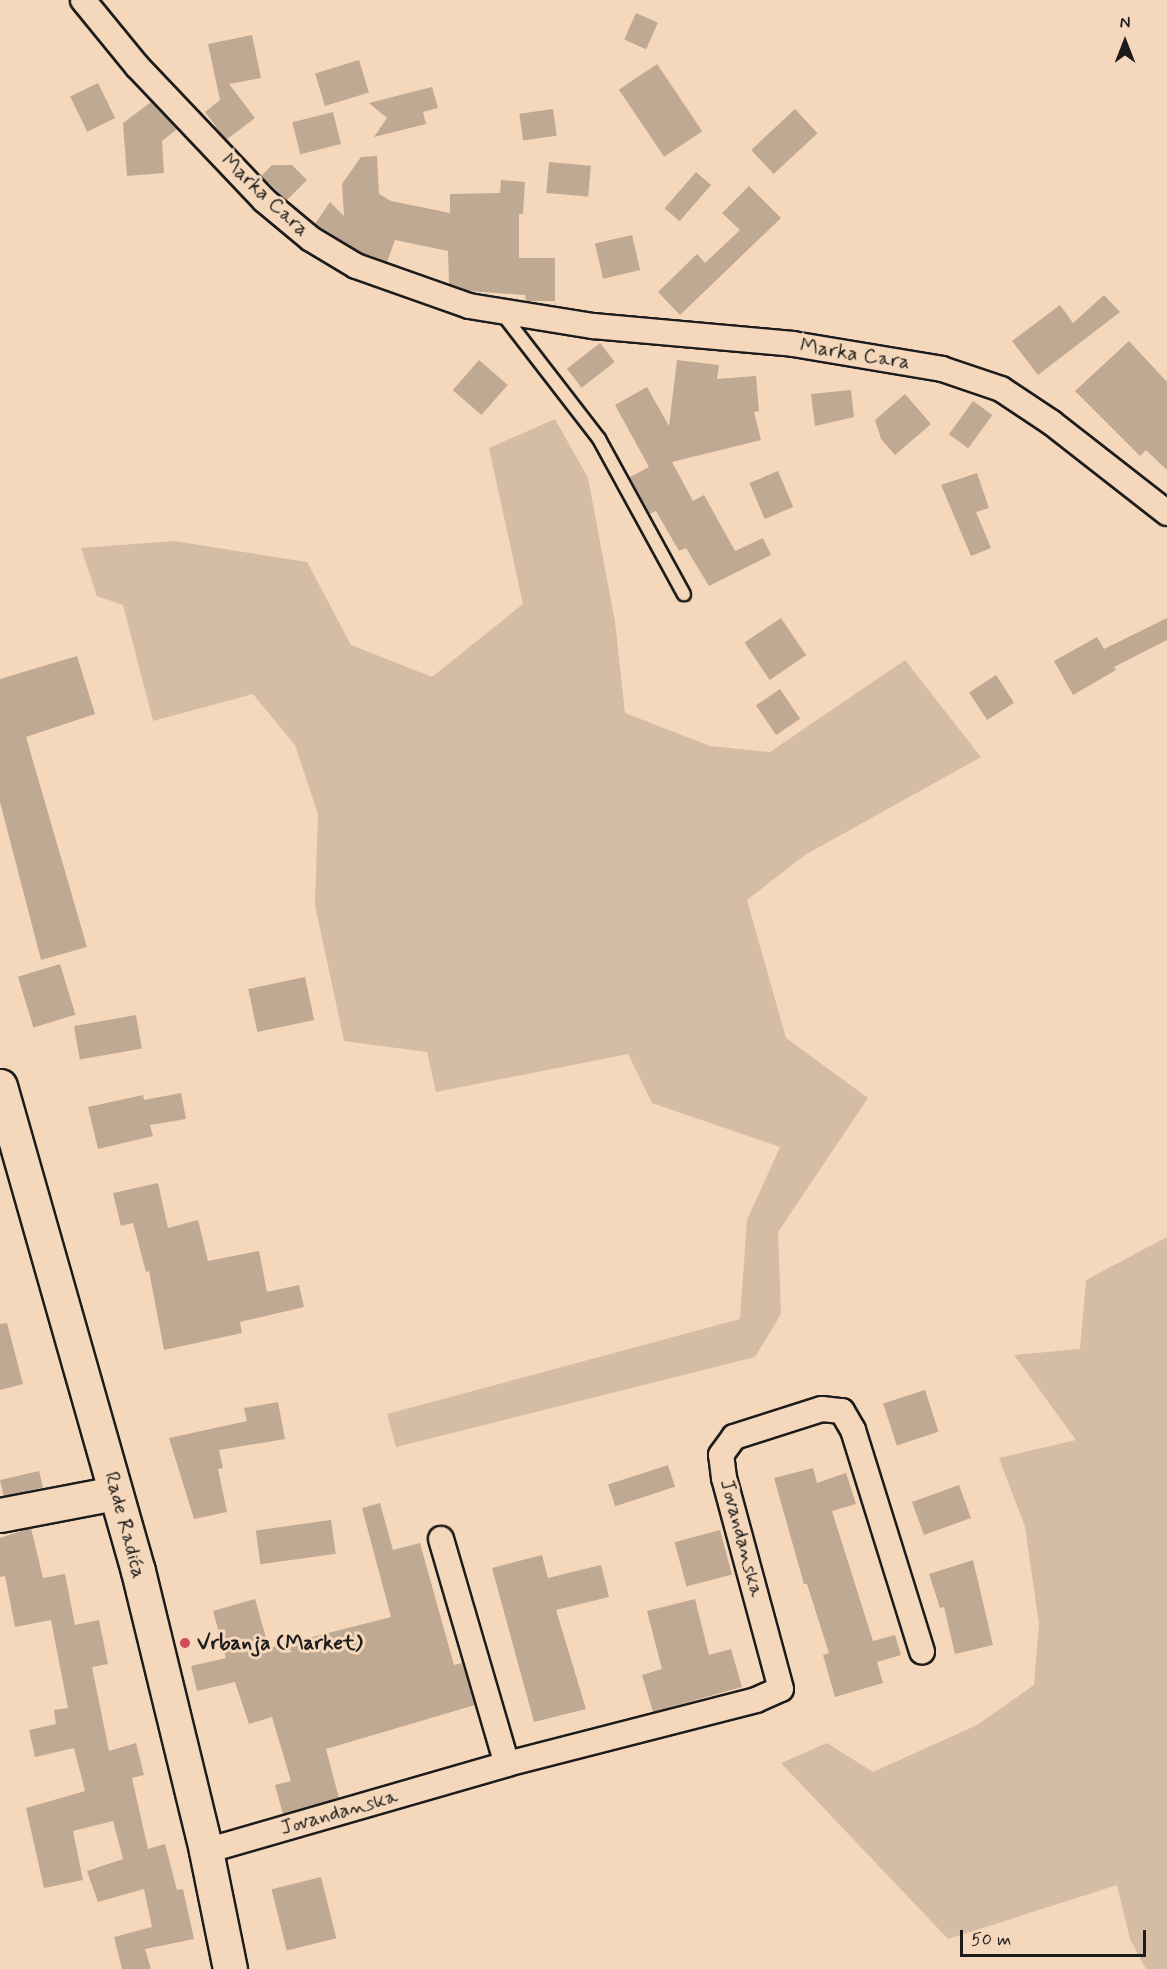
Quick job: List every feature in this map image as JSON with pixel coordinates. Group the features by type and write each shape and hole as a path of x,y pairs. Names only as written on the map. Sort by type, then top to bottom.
{"main road":[{"name":"Rade Radića","path":"0,1086 116,1493 206,1851 230,1969"},
{"path":"0,1515 116,1493"}],"street":[{"name":"Marka Cara","path":"83,0 137,66 264,200 311,239 356,266 469,306 593,326 793,344 942,369 1002,388 1052,423 1167,513"},
{"name":"Jovandanska","path":"206,1851 507,1764 756,1700 780,1689 724,1478 722,1455 734,1437 822,1409 842,1411 853,1430 922,1652"},
{"path":"441,1539 507,1764"}],"lane":[{"path":"500,311 599,439 684,594"}],"shaded area":[{"path":"555,419 588,478 615,622 625,713 710,746 770,752 905,660 981,757 805,855 747,900 786,1038 868,1098 778,1232 781,1314 755,1357 396,1447 387,1414 740,1319 747,1220 780,1147 652,1103 628,1054 436,1092 427,1052 344,1041 315,905 318,814 295,745 253,694 153,721 123,605 97,596 81,548 174,541 307,562 351,645 432,677 523,604 489,448"},
{"path":"1167,1237 1167,1969 1146,1969 1130,1939 1117,1885 948,1939 781,1763 827,1743 873,1772 977,1725 1034,1685 1039,1624 1025,1527 999,1458 1076,1440 1014,1355 1080,1349 1086,1280"}],"building":[{"path":"636,13 658,23 646,49 624,39"},
{"path":"252,35 261,78 229,84 255,118 226,140 205,112 220,100 208,44"},
{"path":"359,60 369,93 325,106 315,73"},
{"path":"657,64 702,131 664,157 619,90"},
{"path":"98,83 115,118 87,132 70,97"},
{"path":"432,87 438,108 423,112 426,124 374,137 387,118 369,103"},
{"path":"151,102 177,129 162,141 164,173 127,176 123,123"},
{"path":"553,109 557,136 523,140 519,114"},
{"path":"795,109 818,133 774,174 751,150"},
{"path":"333,112 341,144 300,154 292,122"},
{"path":"377,156 379,194 391,201 450,213 450,194 500,193 501,180 525,182 523,214 519,214 519,258 555,258 555,301 526,301 525,295 469,291 449,284 448,251 395,240 387,262 362,253 315,224 330,202 344,216 342,184 361,157"},
{"path":"549,162 591,166 588,197 546,193"},
{"path":"272,165 292,165 307,180 287,200 261,176"},
{"path":"696,172 711,185 680,221 665,208"},
{"path":"749,186 781,218 680,315 658,292 697,254 705,263 740,230 722,213"},
{"path":"632,235 640,270 603,279 595,244"},
{"path":"1104,295 1120,312 1038,375 1012,341 1060,305 1073,323"},
{"path":"1129,341 1167,382 1167,470 1146,450 1140,456 1075,391"},
{"path":"600,343 615,362 582,388 567,369"},
{"path":"479,360 508,385 481,415 453,390"},
{"path":"677,360 719,365 717,379 756,376 759,411 754,412 761,440 672,462 693,501 704,495 735,551 763,538 771,555 709,586 686,548 679,551 656,511 650,514 630,477 649,467 615,405 647,387 669,426"},
{"path":"851,390 854,417 815,426 811,394"},
{"path":"905,394 931,424 895,455 881,439 875,420"},
{"path":"973,401 992,415 968,448 949,434"},
{"path":"778,471 793,507 765,519 749,483"},
{"path":"977,473 989,508 976,512 991,548 971,556 941,485"},
{"path":"781,618 806,655 770,680 745,643"},
{"path":"1167,618 1167,640 1114,667 1116,670 1073,695 1054,661 1097,637 1104,649"},
{"path":"77,656 95,714 26,737 87,947 41,960 0,802 0,679"},
{"path":"996,675 1014,703 987,720 969,692"},
{"path":"780,689 800,719 776,735 756,705"},
{"path":"60,964 75,1015 33,1028 18,977"},
{"path":"305,977 314,1020 257,1032 248,989"},
{"path":"136,1015 142,1048 80,1059 74,1026"},
{"path":"181,1093 186,1119 150,1125 153,1136 98,1149 88,1107 143,1095 144,1100"},
{"path":"158,1183 168,1228 198,1220 208,1261 259,1251 267,1292 299,1285 304,1307 240,1322 242,1333 164,1350 149,1271 146,1272 133,1223 121,1226 113,1193"},
{"path":"7,1323 23,1384 0,1390 0,1324"},
{"path":"925,1390 939,1432 897,1445 883,1404"},
{"path":"278,1402 285,1439 219,1450 223,1468 218,1469 227,1512 194,1519 169,1438 247,1421 244,1408"},
{"path":"668,1465 675,1487 615,1506 608,1484"},
{"path":"813,1468 817,1483 846,1473 856,1504 832,1511 873,1641 895,1635 901,1655 877,1662 883,1683 835,1697 823,1655 829,1653 807,1584 804,1584 774,1478"},
{"path":"39,1471 43,1488 4,1497 0,1480"},
{"path":"959,1485 971,1518 924,1535 912,1502"},
{"path":"380,1503 393,1550 420,1543 454,1665 462,1663 475,1705 326,1749 339,1798 283,1814 275,1785 291,1781 272,1717 249,1724 235,1682 197,1691 191,1666 226,1658 213,1611 255,1599 269,1648 391,1617 362,1508"},
{"path":"331,1520 336,1554 260,1564 256,1531"},
{"path":"31,1528 43,1578 65,1574 75,1625 99,1620 108,1664 92,1667 109,1751 136,1743 144,1775 132,1778 148,1849 165,1844 177,1890 183,1889 194,1939 145,1949 151,1969 122,1969 114,1937 152,1927 144,1889 98,1902 87,1871 123,1859 113,1821 73,1831 83,1880 44,1888 26,1808 85,1791 74,1748 35,1757 29,1730 56,1724 54,1710 68,1708 51,1620 15,1627 5,1576 0,1577 0,1538"},
{"path":"720,1530 732,1574 687,1587 675,1542"},
{"path":"542,1555 548,1578 601,1565 609,1597 556,1610 586,1709 534,1722 492,1568"},
{"path":"973,1560 993,1645 955,1654 944,1607 940,1608 929,1574"},
{"path":"695,1599 709,1655 731,1649 742,1687 653,1712 642,1675 662,1669 647,1611"},
{"path":"321,1877 336,1938 287,1950 272,1889"}],"place":[{"name":"Vrbanja (Market)","path":"185,1643"}]}
